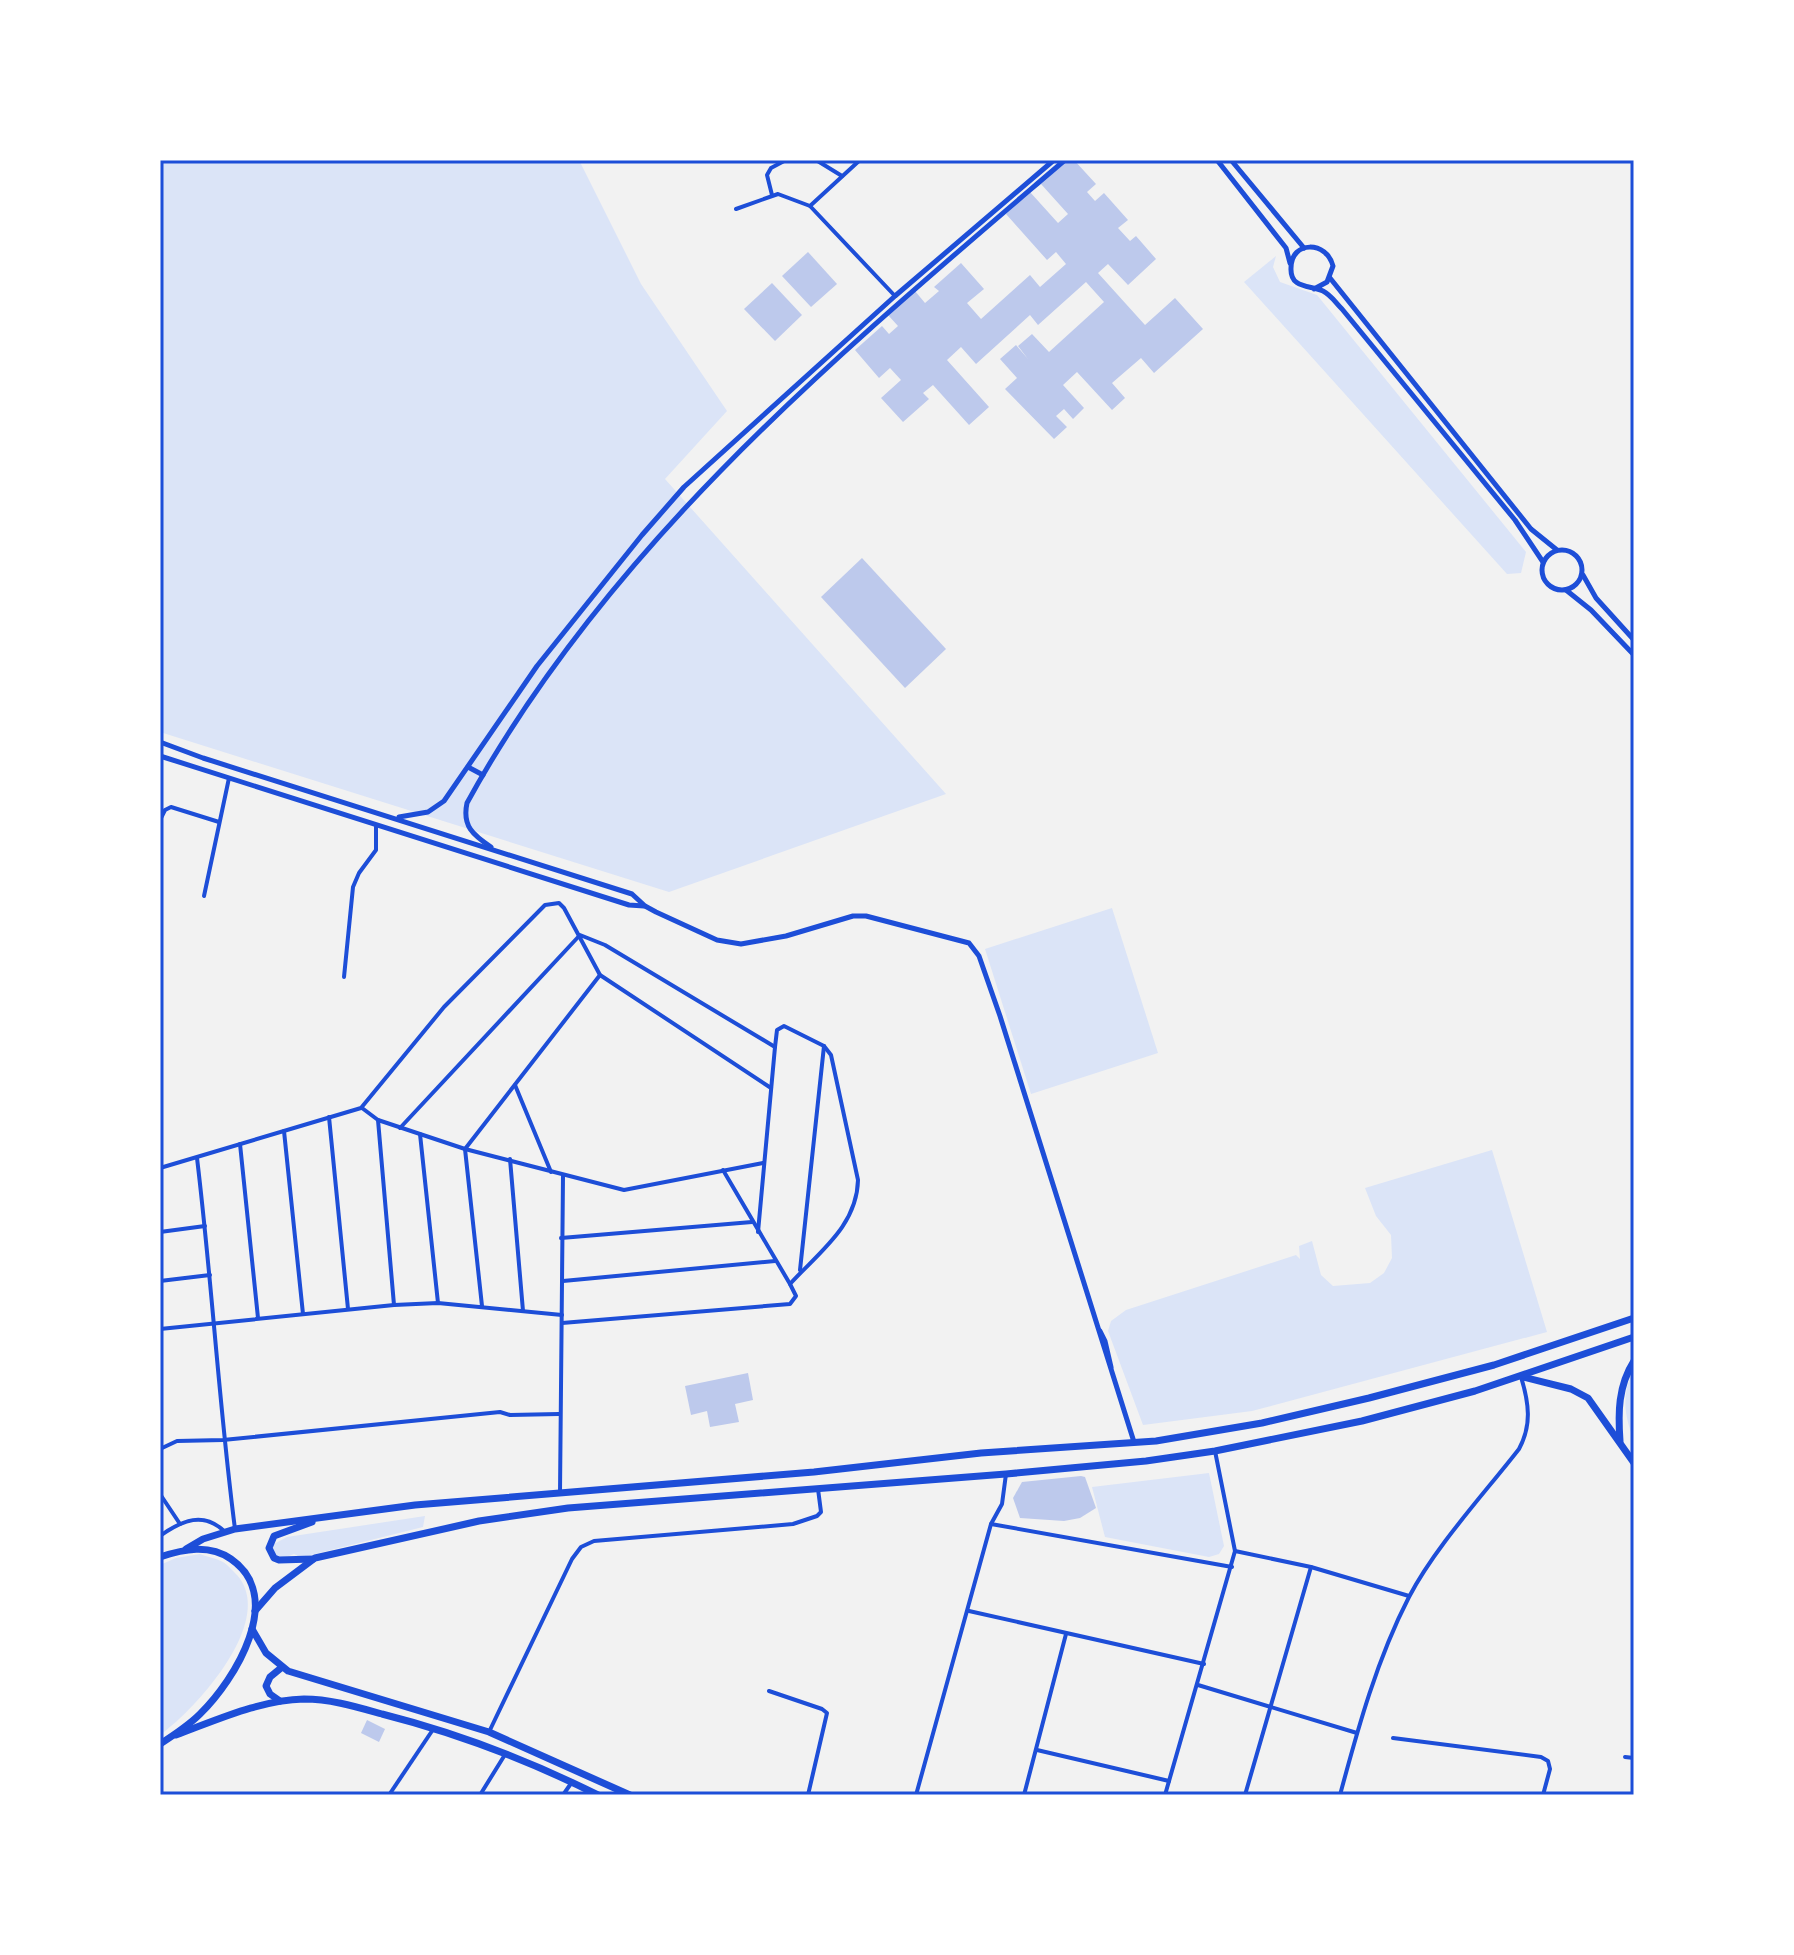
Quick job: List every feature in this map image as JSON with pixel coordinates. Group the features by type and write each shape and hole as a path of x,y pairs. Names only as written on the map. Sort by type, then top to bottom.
{"main road":[{"path":"160,1557 235,1529 415,1505 1134,1442 1262,1423 1494,1365 1634,1318"},
{"path":"322,1518 284,1532 270,1542 271,1553 279,1560 315,1558 434,1530 539,1512 1006,1474 1215,1451 1362,1421 1521,1377 1634,1337"},
{"path":"1620,1444 1619,1403 1624,1378 1634,1361"},
{"path":"1521,1377 1571,1389 1588,1398 1634,1463"},
{"path":"174,1736 216,1696 241,1659 255,1611 251,1579 241,1567 215,1551 186,1549"},
{"path":"255,1611 275,1588 315,1558"},
{"path":"252,1629 266,1653 281,1668 321,1683 489,1732 630,1795"},
{"path":"281,1668 270,1677 266,1686 270,1694 281,1701"},
{"path":"160,1744 229,1715 281,1701 329,1701 434,1728 506,1753 598,1795"}],"street":[{"path":"772,196 767,175 771,168 786,160"},
{"path":"816,160 842,176"},
{"path":"810,206 860,160"},
{"path":"394,817 416,816 437,807 451,793 537,666 684,487 895,296 1054,160"},
{"path":"498,851 476,837 466,823 464,814 467,803 522,710 579,632 694,497 894,308 1065,160"},
{"path":"1217,160 1286,248 1291,274 1296,282 1304,288 1329,295 1526,534 1543,562 1545,581 1555,589 1565,590 1575,586 1583,574"},
{"path":"1231,160 1304,248"},
{"path":"736,209 778,194 810,206 895,296"},
{"path":"1291,264 1304,248 1317,247 1328,254 1333,266 1330,278 1314,289"},
{"path":"1330,278 1531,529 1557,550"},
{"path":"684,487 694,497"},
{"path":"1543,562 1557,550 1564,549 1576,554 1596,598 1634,640"},
{"path":"1565,590 1591,610 1634,655"},
{"path":"160,742 632,894 645,906 717,940 741,944 786,936 853,916 866,916 964,940 973,946 1000,1016 1109,1354 1134,1442"},
{"path":"486,742 497,750"},
{"path":"160,756 629,905 645,906"},
{"path":"468,767 483,775"},
{"path":"204,896 229,778"},
{"path":"160,820 165,810 171,807 219,822"},
{"path":"344,977 353,887 376,850 376,823"},
{"path":"160,1168 361,1108 444,1007 545,905 559,903 580,935 600,975 771,1088"},
{"path":"580,935 605,945 775,1047"},
{"path":"400,1128 580,935"},
{"path":"482,1306 465,1149 600,975"},
{"path":"758,1232 777,1030 784,1026 824,1046 831,1055 858,1180 858,1194 844,1227 790,1284"},
{"path":"800,1273 824,1046"},
{"path":"515,1085 551,1172"},
{"path":"361,1108 378,1120 465,1149 624,1190 763,1163"},
{"path":"329,1117 348,1309"},
{"path":"378,1120 394,1305"},
{"path":"284,1131 303,1314"},
{"path":"420,1134 438,1303"},
{"path":"240,1144 258,1318"},
{"path":"197,1157 216,1323 223,1440 235,1529"},
{"path":"510,1159 523,1311"},
{"path":"562,1323 790,1304 796,1296 790,1284 723,1170"},
{"path":"560,1494 563,1176"},
{"path":"561,1238 752,1222"},
{"path":"160,1232 205,1226"},
{"path":"563,1281 775,1261"},
{"path":"160,1281 210,1275"},
{"path":"160,1329 348,1309 438,1303 562,1315"},
{"path":"1340,1795 1384,1655 1409,1596 1526,1437 1528,1411 1521,1377"},
{"path":"160,1449 177,1441 223,1440 500,1412 510,1415 559,1414"},
{"path":"1165,1795 1235,1551 1215,1451"},
{"path":"916,1795 991,1524 1002,1504 1006,1474"},
{"path":"489,1732 572,1559 581,1547 594,1541 793,1524 821,1512 818,1487"},
{"path":"160,1494 180,1524"},
{"path":"160,1536 195,1519 217,1524 225,1532"},
{"path":"991,1524 1232,1567"},
{"path":"1235,1551 1311,1567 1409,1596"},
{"path":"1245,1795 1311,1567"},
{"path":"969,1611 1204,1664"},
{"path":"1024,1795 1066,1634"},
{"path":"1198,1685 1357,1733"},
{"path":"769,1691 827,1713 808,1795"},
{"path":"389,1795 434,1728"},
{"path":"1393,1738 1541,1757 1548,1761 1550,1769 1543,1795"},
{"path":"1037,1750 1169,1781"},
{"path":"480,1795 506,1753"},
{"path":"1625,1757 1634,1758"},
{"path":"563,1795 572,1782"}],"shaded area":[{"path":"160,160 579,160 641,284 727,411 665,479 946,794 669,892 160,732"},
{"path":"1276,256 1273,267 1280,282 1317,295 1526,552 1521,573 1507,574 1244,282"},
{"path":"1112,908 1158,1053 1031,1094 985,949"},
{"path":"1492,1150 1547,1332 1252,1411 1143,1425 1108,1331 1111,1321 1126,1310 1296,1255 1300,1259 1299,1246 1312,1241 1321,1275 1333,1286 1370,1283 1384,1273 1392,1258 1391,1235 1376,1216 1365,1188"},
{"path":"1634,1370 1634,1440 1625,1405 1627,1387"},
{"path":"1209,1473 1224,1546 1219,1554 1209,1557 1105,1537 1092,1487"},
{"path":"425,1516 423,1527 311,1555 282,1557 272,1551 274,1544 287,1537"},
{"path":"200,1554 223,1562 237,1575 247,1594 247,1615 240,1639 211,1685 160,1735 160,1565 176,1558"}],"building":[{"path":"1068,160 1074,160 1096,184 1087,192 1095,201 1104,193 1128,220 1118,228 1130,241 1136,236 1156,259 1128,285 1108,264 1098,273 1145,325 1175,298 1203,329 1154,373 1141,358 1112,383 1125,398 1112,410 1077,372 1063,385 1084,408 1073,419 1064,409 1056,416 1067,427 1054,439 1005,389 1017,378 1000,359 1016,345 1028,359 1018,346 1032,334 1049,352 1104,302 1086,282 1038,325 1030,315 976,364 961,347 947,360 989,407 969,425 933,385 923,393 929,399 903,422 881,398 901,380 890,368 879,378 855,350 882,326 889,334 898,326 888,315 915,291 925,303 939,291 934,287 961,263 984,289 967,303 981,319 1030,275 1040,287 1066,264 1056,252 1047,260 1006,214 1030,192 1058,223 1068,214 1041,184"},
{"path":"808,252 837,284 811,307 782,276"},
{"path":"772,283 802,315 775,341 744,309"},
{"path":"862,558 946,649 905,688 821,597"},
{"path":"748,1373 753,1400 735,1404 739,1422 710,1427 707,1411 691,1415 685,1386"},
{"path":"1085,1477 1096,1508 1080,1518 1064,1521 1020,1518 1013,1498 1022,1482"},
{"path":"367,1720 385,1729 379,1742 361,1733"}]}
